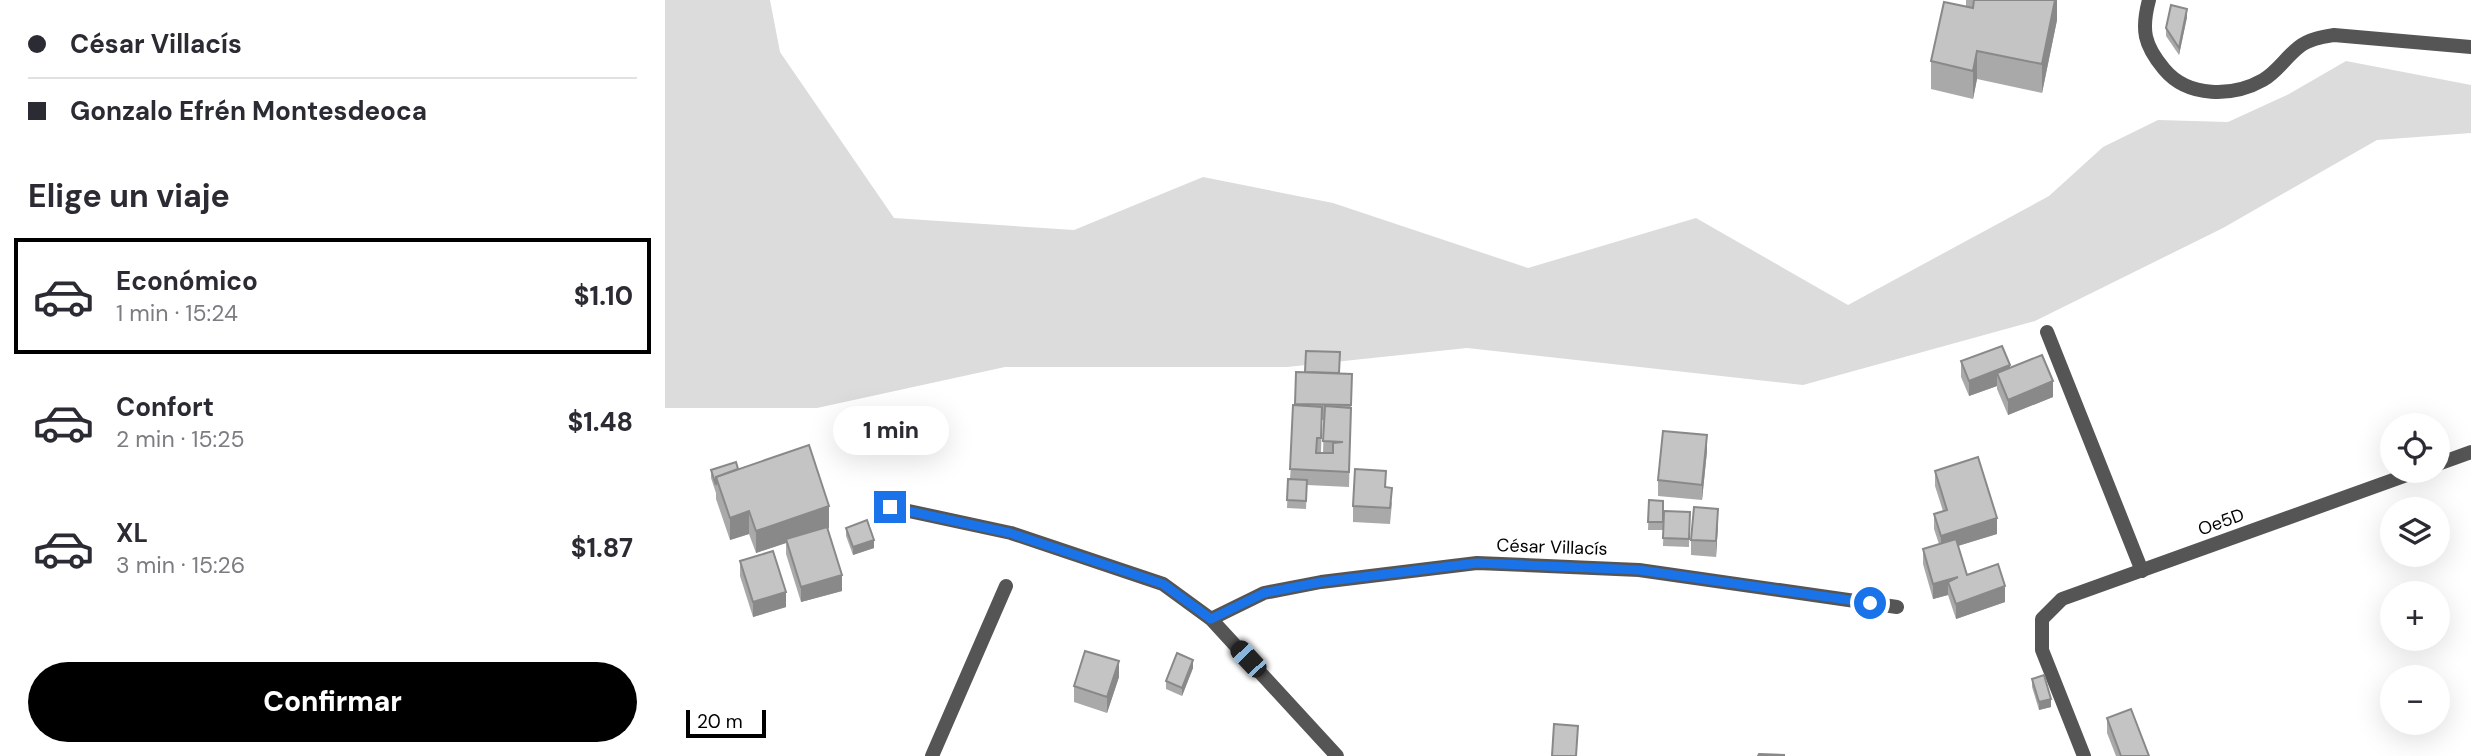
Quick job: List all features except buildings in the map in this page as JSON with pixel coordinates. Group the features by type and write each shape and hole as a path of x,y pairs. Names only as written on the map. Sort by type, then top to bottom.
{"street":[{"path":"2149,0 2143,22 2147,43 2172,78 2192,89 2217,92 2241,90 2265,79 2299,47 2314,39 2334,35 2471,47"},
{"path":"2047,332 2142,571"},
{"path":"2450,460 2471,452"},
{"name":"Oe5D","path":"2084,756 2042,650 2042,619 2062,599 2385,483"},
{"path":"890,507 1010,533 1163,584 1211,619 1337,756"},
{"name":"César Villacís","path":"1211,619 1264,593 1321,582 1477,563 1639,570 1896,607"},
{"path":"932,756 1006,586"},
{"path":"1316,756 1323,740"}],"shaded area":[{"path":"665,0 770,0 780,52 894,218 1074,230 1203,177 1333,203 1528,268 1696,218 1848,305 2049,196 2103,147 2158,120 2228,122 2289,94 2346,61 2471,85 2471,133 2377,140 2223,228 2035,321 1803,385 1467,348 1287,367 1005,367 817,408 665,408"}],"route":[{"path":"890,507 1010,533 1083,556 1163,584 1211,619 1264,593 1321,582 1477,563 1639,570 1870,603"}]}
